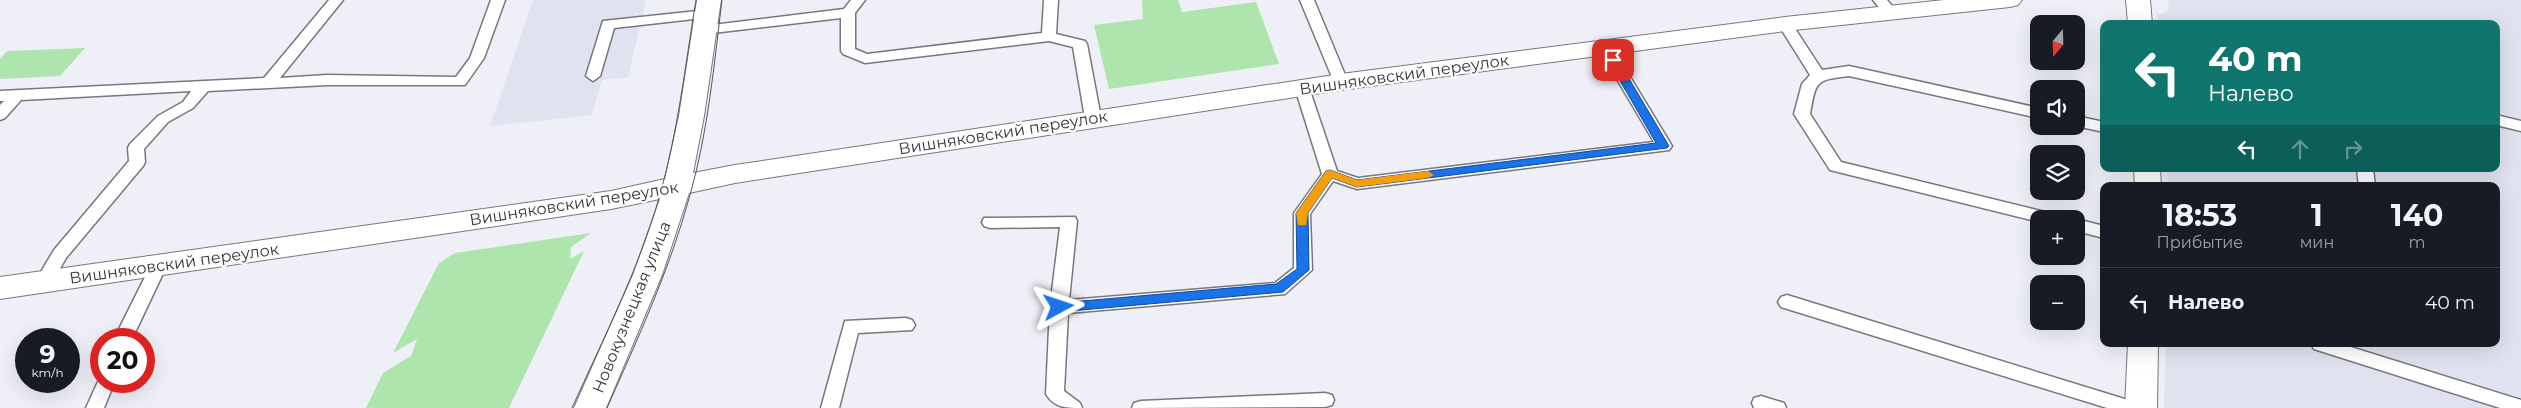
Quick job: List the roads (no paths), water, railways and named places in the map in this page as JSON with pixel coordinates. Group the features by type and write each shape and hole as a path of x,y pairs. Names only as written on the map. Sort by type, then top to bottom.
{"street":[{"name":"Вишняковский переулок","path":"0,288 611,200 735,174 1093,118 1341,82 1785,24 1886,6 2010,0"},
{"name":"Новокузнецкая улица","path":"590,408 642,289 664,231 677,186 707,15"},
{"path":"2141,408 2143,347"}],"lane":[{"path":"268,83 336,0"},
{"path":"0,96 327,80 460,82 477,58 498,0"},
{"path":"858,0 848,13 848,52 865,59 1049,37 1080,44 1093,118"},
{"path":"1049,37 1051,0"},
{"path":"1307,0 1341,82"},
{"path":"593,76 608,24 707,15 848,13"},
{"path":"1785,24 1818,75"},
{"path":"1330,174 1357,184 1664,146 1605,47"},
{"path":"2030,110 1849,71 1818,75 1808,83 1802,114 1836,166 2030,214"},
{"path":"44,282 60,254 137,162 136,148 163,119 188,105 204,86"},
{"path":"1302,88 1330,174"},
{"path":"0,115 18,95"},
{"path":"2500,121 2521,126"},
{"path":"2085,123 2100,126"},
{"path":"1059,307 1279,289 1304,270 1302,213 1330,174"},
{"path":"990,222 1069,221 1059,307 1055,394 1073,408"},
{"path":"2085,227 2100,231"},
{"path":"129,328 159,265"},
{"path":"1787,302 2131,408"},
{"path":"830,408 851,326 906,326"},
{"path":"2330,347 2521,407"},
{"path":"95,408 101,393"},
{"path":"1141,408 1325,400"}],"tram line":[{"path":"572,408 608,330 651,225 666,174 696,0"},
{"path":"607,408 663,276 690,195 706,123 722,0"}]}
